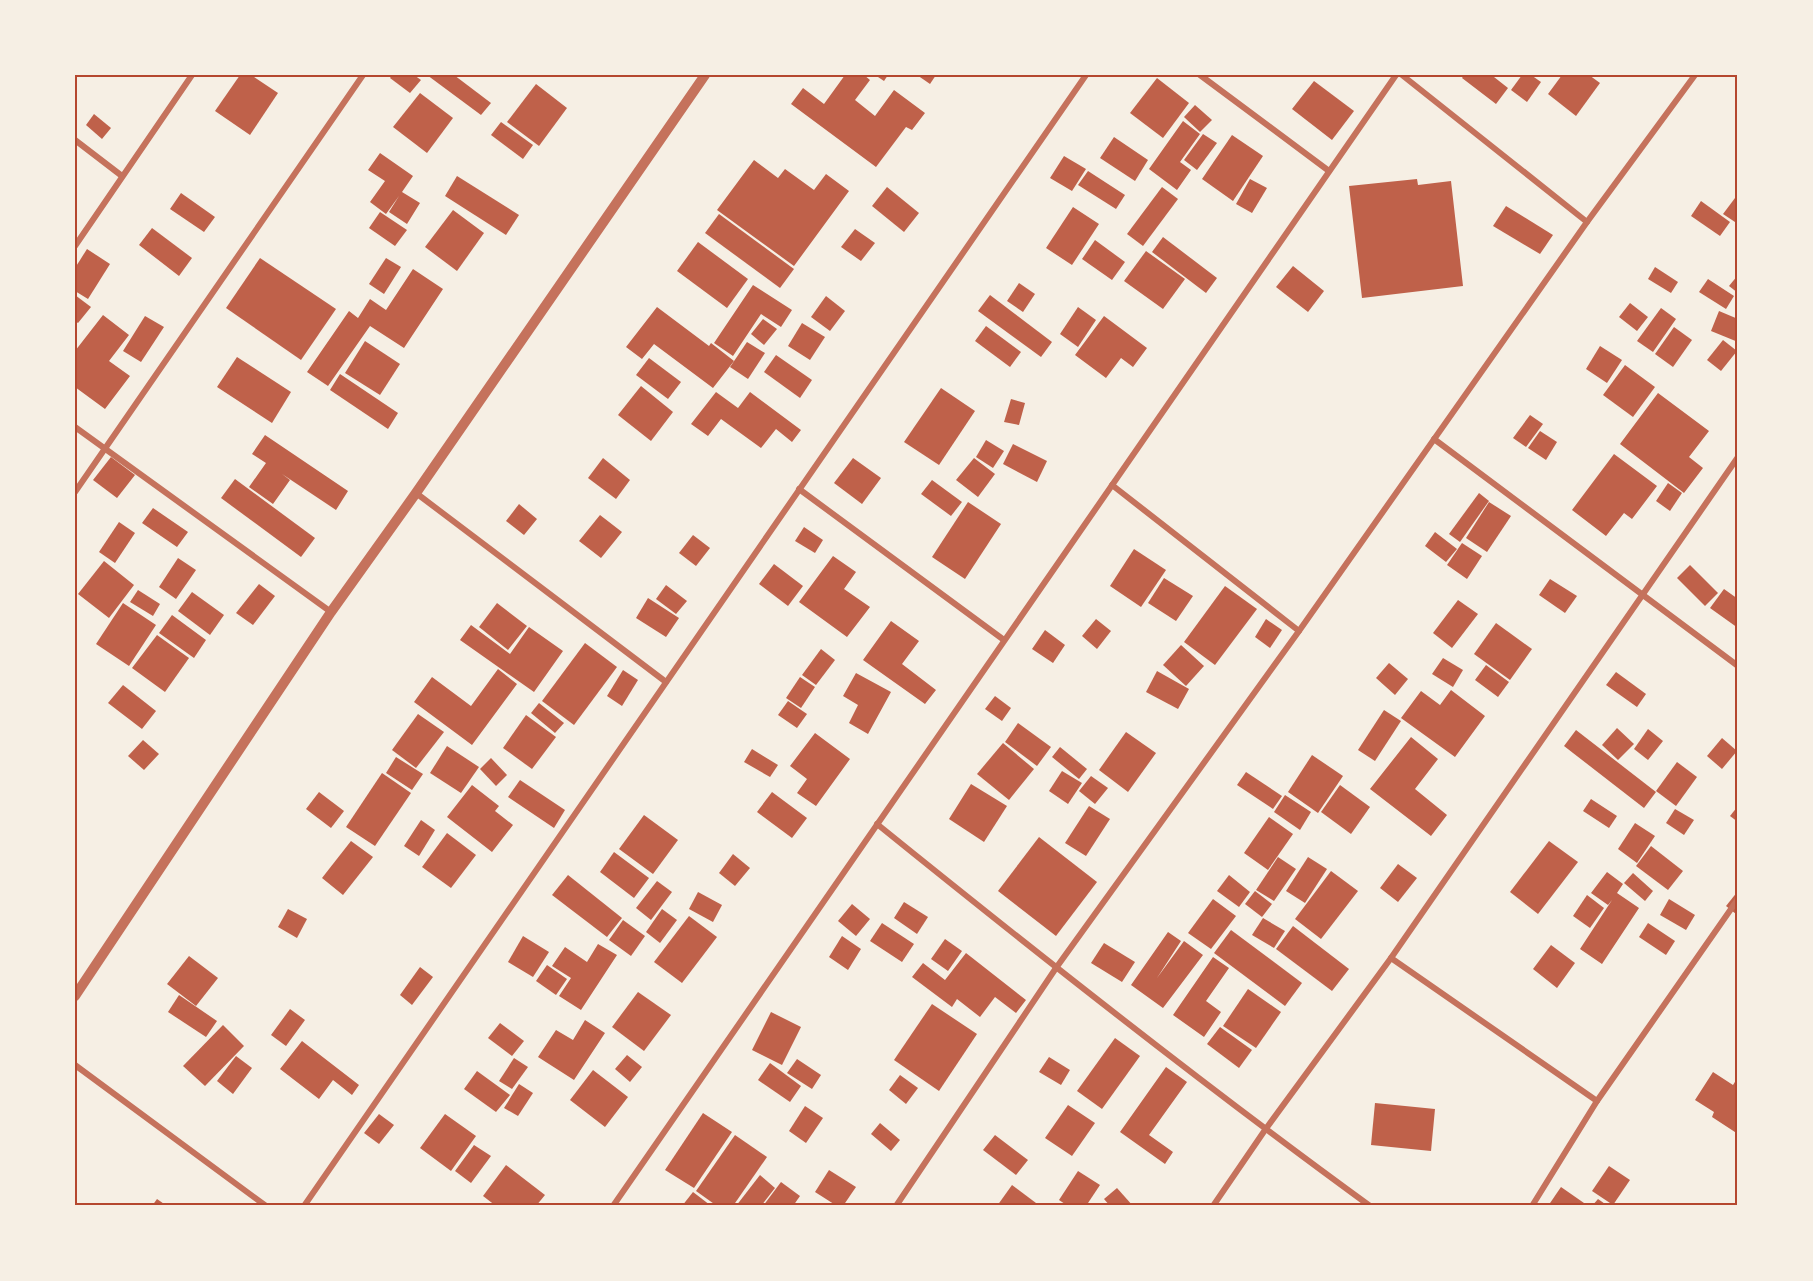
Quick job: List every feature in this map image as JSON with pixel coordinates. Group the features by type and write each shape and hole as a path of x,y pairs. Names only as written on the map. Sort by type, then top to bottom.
{"street":[{"path":"75,246 192,75"},
{"path":"75,492 363,75"},
{"path":"75,996 331,612 416,493 704,75"},
{"path":"304,1206 1086,75"},
{"path":"1200,75 1329,171"},
{"path":"613,1206 1396,75"},
{"path":"1402,75 1587,222"},
{"path":"896,1206 1056,968 1299,631 1587,222 1695,75"},
{"path":"75,140 122,176"},
{"path":"75,427 331,612"},
{"path":"1434,439 1738,666"},
{"path":"1213,1206 1265,1130 1391,958 1738,457"},
{"path":"1112,485 1299,631"},
{"path":"800,489 1004,640"},
{"path":"416,493 666,682"},
{"path":"877,824 1056,968 1265,1130 1370,1206"},
{"path":"1532,1206 1597,1101 1738,899"},
{"path":"1391,958 1597,1101"},
{"path":"75,1065 266,1206"}],"building":[{"path":"240,75 251,75 278,93 250,135 215,111"},
{"path":"392,75 414,75 421,80 410,93 390,78"},
{"path":"427,75 454,75 491,103 481,115"},
{"path":"845,75 864,75 870,80 855,100 875,116 894,90 925,113 912,130 906,127 876,167 791,104 803,88 824,104"},
{"path":"875,75 888,75 884,81"},
{"path":"917,75 936,75 930,84"},
{"path":"1464,75 1496,75 1494,77 1508,88 1496,104 1462,78"},
{"path":"1522,75 1531,75 1541,82 1527,102 1511,90"},
{"path":"1562,75 1589,75 1600,83 1576,116 1548,94"},
{"path":"1157,78 1189,103 1163,138 1130,113"},
{"path":"1314,81 1354,111 1332,140 1292,109"},
{"path":"536,84 567,108 539,146 507,122"},
{"path":"420,93 453,118 427,153 393,127"},
{"path":"1195,105 1212,120 1200,132 1184,117"},
{"path":"94,114 111,128 102,139 86,125"},
{"path":"1183,121 1200,134 1180,162 1191,170 1177,190 1149,169"},
{"path":"501,122 533,145 523,159 491,135"},
{"path":"1203,134 1217,143 1197,170 1184,160"},
{"path":"1232,135 1263,156 1233,201 1202,179"},
{"path":"1114,137 1148,160 1135,181 1100,158"},
{"path":"380,153 413,176 402,192 420,203 407,224 389,212 399,196 386,214 370,202 385,181 368,170"},
{"path":"1064,156 1086,169 1072,191 1050,178"},
{"path":"754,160 778,178 785,169 814,190 826,174 849,191 794,266 717,210"},
{"path":"1088,171 1125,195 1116,209 1078,185"},
{"path":"457,176 519,215 506,235 445,196"},
{"path":"1250,179 1267,188 1252,213 1236,204"},
{"path":"1417,179 1418,185 1451,181 1463,286 1362,298 1349,186"},
{"path":"887,187 919,213 904,232 872,206"},
{"path":"1162,187 1178,199 1143,246 1127,234"},
{"path":"181,193 215,217 204,232 170,209"},
{"path":"1738,194 1738,224 1723,214"},
{"path":"1701,201 1730,222 1720,236 1691,216"},
{"path":"1506,206 1553,235 1540,254 1493,226"},
{"path":"1073,207 1099,224 1072,265 1046,248"},
{"path":"453,210 484,233 457,271 425,247"},
{"path":"380,212 407,230 395,246 369,228"},
{"path":"719,214 794,269 780,288 705,233"},
{"path":"152,228 192,258 179,276 139,245"},
{"path":"855,229 875,243 861,261 841,247"},
{"path":"1163,237 1217,278 1206,293 1152,252"},
{"path":"1095,240 1125,262 1112,280 1082,259"},
{"path":"698,242 748,279 727,308 677,271"},
{"path":"87,249 110,264 88,299 75,291 75,268"},
{"path":"1146,251 1185,279 1163,309 1124,281"},
{"path":"260,258 336,309 301,360 226,308"},
{"path":"386,258 401,267 384,294 369,284"},
{"path":"1293,266 1324,291 1308,312 1276,287"},
{"path":"1655,267 1678,282 1671,293 1648,279"},
{"path":"413,269 443,289 404,348 370,326 328,386 307,372 349,311 358,318 370,299 386,310"},
{"path":"1738,275 1738,293 1729,286"},
{"path":"1708,279 1734,296 1726,309 1699,292"},
{"path":"1019,283 1035,294 1023,312 1007,301"},
{"path":"753,285 792,310 781,327 761,314 733,356 714,343"},
{"path":"75,295 91,307 78,323 75,321"},
{"path":"990,295 1052,342 1041,357 978,311"},
{"path":"826,296 845,311 830,331 811,317"},
{"path":"1630,303 1648,317 1637,331 1619,317"},
{"path":"657,307 709,346 711,343 734,361 713,388 654,344 642,359 626,347"},
{"path":"1078,307 1096,320 1078,347 1060,334"},
{"path":"1661,308 1676,319 1653,352 1637,341"},
{"path":"1719,311 1738,319 1738,342 1711,331"},
{"path":"103,315 129,335 109,361 130,376 105,409 75,387 75,351"},
{"path":"145,316 164,327 141,362 123,351"},
{"path":"1104,316 1147,348 1133,367 1121,358 1106,378 1075,355"},
{"path":"763,319 777,329 764,345 751,334"},
{"path":"802,323 825,337 810,360 788,346"},
{"path":"986,326 1021,352 1010,367 975,341"},
{"path":"1674,327 1692,340 1673,367 1655,354"},
{"path":"1723,340 1737,351 1721,371 1707,360"},
{"path":"365,341 400,364 380,395 345,373"},
{"path":"747,342 765,353 748,379 730,367"},
{"path":"1600,346 1622,360 1607,383 1586,369"},
{"path":"776,355 812,380 800,398 764,372"},
{"path":"237,357 291,392 272,423 217,387"},
{"path":"649,358 681,382 668,399 636,375"},
{"path":"1625,365 1655,387 1633,417 1603,395"},
{"path":"340,374 398,413 388,429 330,390"},
{"path":"641,386 673,412 651,441 618,415"},
{"path":"941,388 975,411 939,465 904,442"},
{"path":"716,392 738,408 750,392 801,430 792,442 776,429 761,448 721,419 708,436 691,424"},
{"path":"1658,393 1709,431 1689,457 1703,468 1684,493 1620,444"},
{"path":"1011,399 1025,403 1019,425 1004,422"},
{"path":"1530,415 1543,424 1526,447 1513,438"},
{"path":"1540,431 1557,442 1546,460 1528,448"},
{"path":"265,435 348,491 336,510 282,474 290,480 273,504 249,487 266,463 252,454"},
{"path":"986,440 1004,451 993,468 976,457"},
{"path":"1013,444 1047,461 1037,482 1003,464"},
{"path":"1614,454 1657,486 1632,519 1624,513 1606,536 1572,510"},
{"path":"111,457 135,475 117,498 93,480"},
{"path":"603,458 630,480 616,499 588,478"},
{"path":"853,458 881,478 862,504 834,483"},
{"path":"974,458 995,474 978,497 956,480"},
{"path":"235,479 315,538 301,557 221,498"},
{"path":"932,480 962,502 951,516 921,494"},
{"path":"1668,483 1682,493 1670,511 1656,501"},
{"path":"1479,493 1489,501 1460,542 1449,534"},
{"path":"968,502 1001,524 965,579 932,557"},
{"path":"1489,502 1511,516 1487,552 1466,538"},
{"path":"519,504 537,519 524,535 506,521"},
{"path":"153,508 188,532 177,547 142,523"},
{"path":"600,515 622,532 601,558 579,541"},
{"path":"119,522 135,533 115,563 99,552"},
{"path":"804,527 823,540 815,553 795,541"},
{"path":"1435,532 1457,549 1446,562 1425,546"},
{"path":"693,535 710,548 696,566 679,553"},
{"path":"1462,543 1482,556 1467,579 1447,565"},
{"path":"1134,549 1166,570 1141,607 1110,586"},
{"path":"833,556 856,572 844,589 870,607 847,637 799,602"},
{"path":"178,558 196,570 176,599 159,587"},
{"path":"104,561 134,585 109,618 78,594"},
{"path":"774,564 803,586 788,606 759,584"},
{"path":"1690,565 1718,593 1705,606 1677,578"},
{"path":"1164,578 1193,596 1176,621 1148,603"},
{"path":"1550,579 1577,596 1565,613 1539,595"},
{"path":"259,584 275,596 253,625 236,613"},
{"path":"666,585 687,601 676,614 656,599"},
{"path":"1225,586 1257,609 1215,665 1184,642"},
{"path":"1724,589 1738,599 1738,628 1710,608"},
{"path":"138,590 160,604 153,616 130,602"},
{"path":"192,592 224,615 210,635 178,611"},
{"path":"648,598 679,618 666,637 636,618"},
{"path":"1458,600 1478,614 1452,648 1433,633"},
{"path":"123,603 156,625 129,666 96,644"},
{"path":"497,603 527,626 508,650 479,627"},
{"path":"172,615 206,640 194,658 159,633"},
{"path":"1096,619 1111,631 1097,649 1082,636"},
{"path":"1266,619 1282,630 1270,648 1255,637"},
{"path":"891,621 919,641 902,664 936,690 925,704 863,660"},
{"path":"1496,623 1532,649 1510,680 1474,654"},
{"path":"471,625 510,654 529,627 563,651 534,692 460,640"},
{"path":"1045,630 1065,645 1053,663 1032,649"},
{"path":"157,635 189,658 165,692 132,668"},
{"path":"585,643 617,667 574,725 542,701"},
{"path":"1181,645 1204,666 1186,686 1163,665"},
{"path":"821,649 835,660 816,685 802,675"},
{"path":"1443,658 1463,670 1453,687 1432,674"},
{"path":"1389,663 1408,679 1395,695 1376,678"},
{"path":"1486,665 1509,682 1498,697 1475,680"},
{"path":"498,669 517,684 472,745 414,702 432,677 471,706"},
{"path":"623,670 638,680 622,706 607,696"},
{"path":"1157,671 1189,689 1178,709 1146,692"},
{"path":"1616,672 1646,694 1637,707 1606,685"},
{"path":"856,673 891,692 868,734 849,723 858,705 843,696"},
{"path":"800,677 815,687 801,708 786,698"},
{"path":"123,685 156,711 142,729 108,703"},
{"path":"1451,690 1485,716 1455,757 1401,718 1421,691 1440,705"},
{"path":"995,696 1011,708 1002,721 985,709"},
{"path":"788,701 807,714 797,728 778,715"},
{"path":"539,703 564,723 555,733 531,713"},
{"path":"1384,710 1401,721 1375,761 1358,750"},
{"path":"418,714 444,732 416,768 392,750"},
{"path":"526,715 556,737 532,769 503,748"},
{"path":"1018,723 1051,747 1037,766 1005,742"},
{"path":"1617,728 1634,744 1618,760 1602,745"},
{"path":"1648,729 1663,741 1648,760 1634,749"},
{"path":"1576,730 1656,792 1644,808 1564,746"},
{"path":"1126,732 1156,753 1128,792 1099,770"},
{"path":"815,733 850,759 816,806 797,793 807,779 790,766"},
{"path":"1411,737 1438,759 1415,789 1447,815 1431,836 1370,789"},
{"path":"1722,738 1737,751 1722,769 1707,756"},
{"path":"143,740 159,754 144,770 128,756"},
{"path":"1003,743 1034,769 1009,800 977,774"},
{"path":"447,746 479,767 461,793 430,773"},
{"path":"1060,747 1087,769 1079,779 1052,757"},
{"path":"752,749 778,765 770,777 744,762"},
{"path":"1312,755 1343,776 1318,813 1288,792"},
{"path":"396,757 423,774 412,790 386,773"},
{"path":"491,758 507,775 496,786 480,769"},
{"path":"1677,762 1697,777 1676,806 1656,791"},
{"path":"1062,771 1082,783 1068,804 1049,791"},
{"path":"1246,772 1282,796 1273,809 1237,785"},
{"path":"382,773 411,793 375,846 346,827"},
{"path":"1091,776 1108,788 1095,804 1079,791"},
{"path":"520,780 565,810 554,828 508,797"},
{"path":"971,784 1007,806 984,842 949,819"},
{"path":"472,785 499,806 495,811 513,825 492,852 447,817"},
{"path":"1340,785 1370,807 1351,834 1321,812"},
{"path":"319,792 344,811 331,828 306,809"},
{"path":"772,792 807,818 792,838 757,812"},
{"path":"1285,795 1311,812 1300,830 1274,812"},
{"path":"1591,799 1617,816 1609,828 1583,811"},
{"path":"1089,806 1110,819 1086,856 1065,843"},
{"path":"1738,806 1738,822 1730,816"},
{"path":"1675,809 1694,820 1684,835 1666,823"},
{"path":"644,815 678,840 653,874 619,849"},
{"path":"1269,817 1293,834 1268,870 1244,853"},
{"path":"421,820 435,830 419,856 404,846"},
{"path":"1635,823 1655,836 1637,863 1618,849"},
{"path":"447,833 476,855 451,888 422,867"},
{"path":"1039,837 1097,882 1056,936 998,891"},
{"path":"351,841 373,857 343,895 322,878"},
{"path":"1549,841 1578,862 1538,914 1510,892"},
{"path":"1651,846 1683,871 1668,890 1636,866"},
{"path":"614,852 649,878 634,898 600,872"},
{"path":"733,854 750,868 735,886 719,873"},
{"path":"1278,857 1296,869 1274,901 1256,890"},
{"path":"1308,857 1327,869 1305,903 1286,891"},
{"path":"1398,864 1417,878 1398,902 1380,888"},
{"path":"1331,871 1358,891 1321,939 1295,919"},
{"path":"1607,872 1623,884 1617,893 1639,908 1602,964 1580,949 1612,900 1608,905 1591,893"},
{"path":"1633,873 1653,891 1645,901 1624,883"},
{"path":"568,875 622,918 607,937 552,895"},
{"path":"1229,875 1250,892 1239,907 1217,891"},
{"path":"657,881 672,892 651,920 636,908"},
{"path":"1255,891 1272,904 1262,917 1245,904"},
{"path":"1738,891 1738,911 1736,914 1726,906"},
{"path":"698,892 722,905 713,922 689,909"},
{"path":"1587,895 1604,908 1590,928 1573,916"},
{"path":"1213,899 1236,916 1211,949 1188,933"},
{"path":"1669,899 1695,915 1686,930 1660,915"},
{"path":"904,902 928,917 917,934 894,918"},
{"path":"852,904 870,919 856,936 838,921"},
{"path":"288,909 307,919 297,938 278,927"},
{"path":"662,909 677,920 660,943 646,932"},
{"path":"689,916 717,937 682,983 654,962"},
{"path":"1263,918 1285,931 1274,948 1252,935"},
{"path":"623,920 645,936 631,956 609,940"},
{"path":"882,923 914,944 902,962 870,941"},
{"path":"1648,923 1675,941 1666,955 1639,937"},
{"path":"1293,926 1349,969 1332,991 1276,949"},
{"path":"1231,930 1302,983 1285,1006 1214,953"},
{"path":"1168,932 1181,941 1157,978 1184,941 1203,955 1163,1008 1131,985"},
{"path":"523,936 549,952 533,977 508,962"},
{"path":"842,936 861,949 848,970 829,957"},
{"path":"945,939 962,951 948,971 931,959"},
{"path":"1104,943 1135,962 1122,982 1091,963"},
{"path":"598,944 617,955 581,1010 559,996 571,978 552,966 565,947 587,962"},
{"path":"1551,945 1575,963 1557,988 1533,969"},
{"path":"966,953 1026,1000 1016,1013 995,997 980,1017 957,999 952,1007 912,977 923,963 945,980"},
{"path":"189,956 218,978 196,1006 167,984"},
{"path":"1213,957 1229,968 1206,1001 1221,1012 1204,1037 1173,1015"},
{"path":"547,965 567,979 556,995 536,981"},
{"path":"420,967 433,977 412,1005 400,995"},
{"path":"1248,989 1281,1012 1256,1048 1223,1026"},
{"path":"638,992 671,1015 644,1051 612,1027"},
{"path":"179,995 217,1021 206,1037 168,1012"},
{"path":"932,1004 977,1034 939,1091 894,1060"},
{"path":"290,1009 305,1020 286,1046 271,1035"},
{"path":"771,1012 801,1027 782,1065 752,1050"},
{"path":"585,1020 605,1033 574,1080 538,1057 556,1030 573,1040"},
{"path":"500,1023 524,1041 512,1056 488,1038"},
{"path":"223,1025 244,1046 205,1086 183,1066"},
{"path":"1220,1027 1252,1050 1239,1068 1207,1044"},
{"path":"1115,1038 1140,1056 1102,1109 1077,1091"},
{"path":"302,1041 359,1085 352,1095 333,1080 319,1099 280,1069"},
{"path":"627,1055 642,1067 630,1082 615,1069"},
{"path":"236,1056 252,1068 233,1094 217,1081"},
{"path":"1049,1057 1070,1070 1061,1085 1039,1072"},
{"path":"514,1058 528,1067 512,1089 499,1081"},
{"path":"797,1059 821,1075 812,1089 787,1073"},
{"path":"770,1063 801,1086 790,1102 758,1080"},
{"path":"1166,1067 1187,1082 1149,1135 1173,1152 1165,1164 1120,1132"},
{"path":"593,1070 628,1097 605,1127 570,1100"},
{"path":"477,1071 510,1095 496,1112 464,1089"},
{"path":"1713,1072 1733,1085 1738,1077 1738,1134 1712,1117 1714,1112 1695,1100"},
{"path":"900,1075 918,1088 906,1104 889,1090"},
{"path":"519,1084 533,1093 518,1116 504,1108"},
{"path":"1375,1103 1435,1109 1431,1151 1371,1145"},
{"path":"1068,1105 1095,1123 1072,1156 1045,1138"},
{"path":"805,1106 823,1118 806,1143 789,1131"},
{"path":"703,1113 732,1132 694,1188 665,1170"},
{"path":"379,1114 394,1125 379,1144 364,1133"},
{"path":"445,1114 476,1136 451,1171 420,1148"},
{"path":"880,1123 900,1140 891,1151 871,1134"},
{"path":"735,1135 767,1157 733,1206 717,1206 696,1191"},
{"path":"995,1135 1028,1160 1016,1175 983,1150"},
{"path":"474,1145 491,1156 471,1183 455,1171"},
{"path":"506,1165 545,1195 536,1206 496,1206 483,1196"},
{"path":"1609,1166 1630,1180 1613,1205 1592,1191"},
{"path":"829,1170 856,1187 843,1206 837,1206 815,1192"},
{"path":"1078,1171 1100,1185 1086,1206 1068,1206 1059,1200"},
{"path":"760,1175 775,1188 761,1206 736,1206"},
{"path":"781,1182 800,1196 793,1206 763,1206"},
{"path":"1012,1185 1040,1206 997,1206"},
{"path":"1561,1187 1584,1203 1582,1206 1548,1206"},
{"path":"1117,1188 1133,1206 1110,1206 1104,1199"},
{"path":"693,1192 710,1205 682,1206"},
{"path":"157,1199 167,1206 152,1206"},
{"path":"1598,1199 1608,1206 1592,1206"}]}
